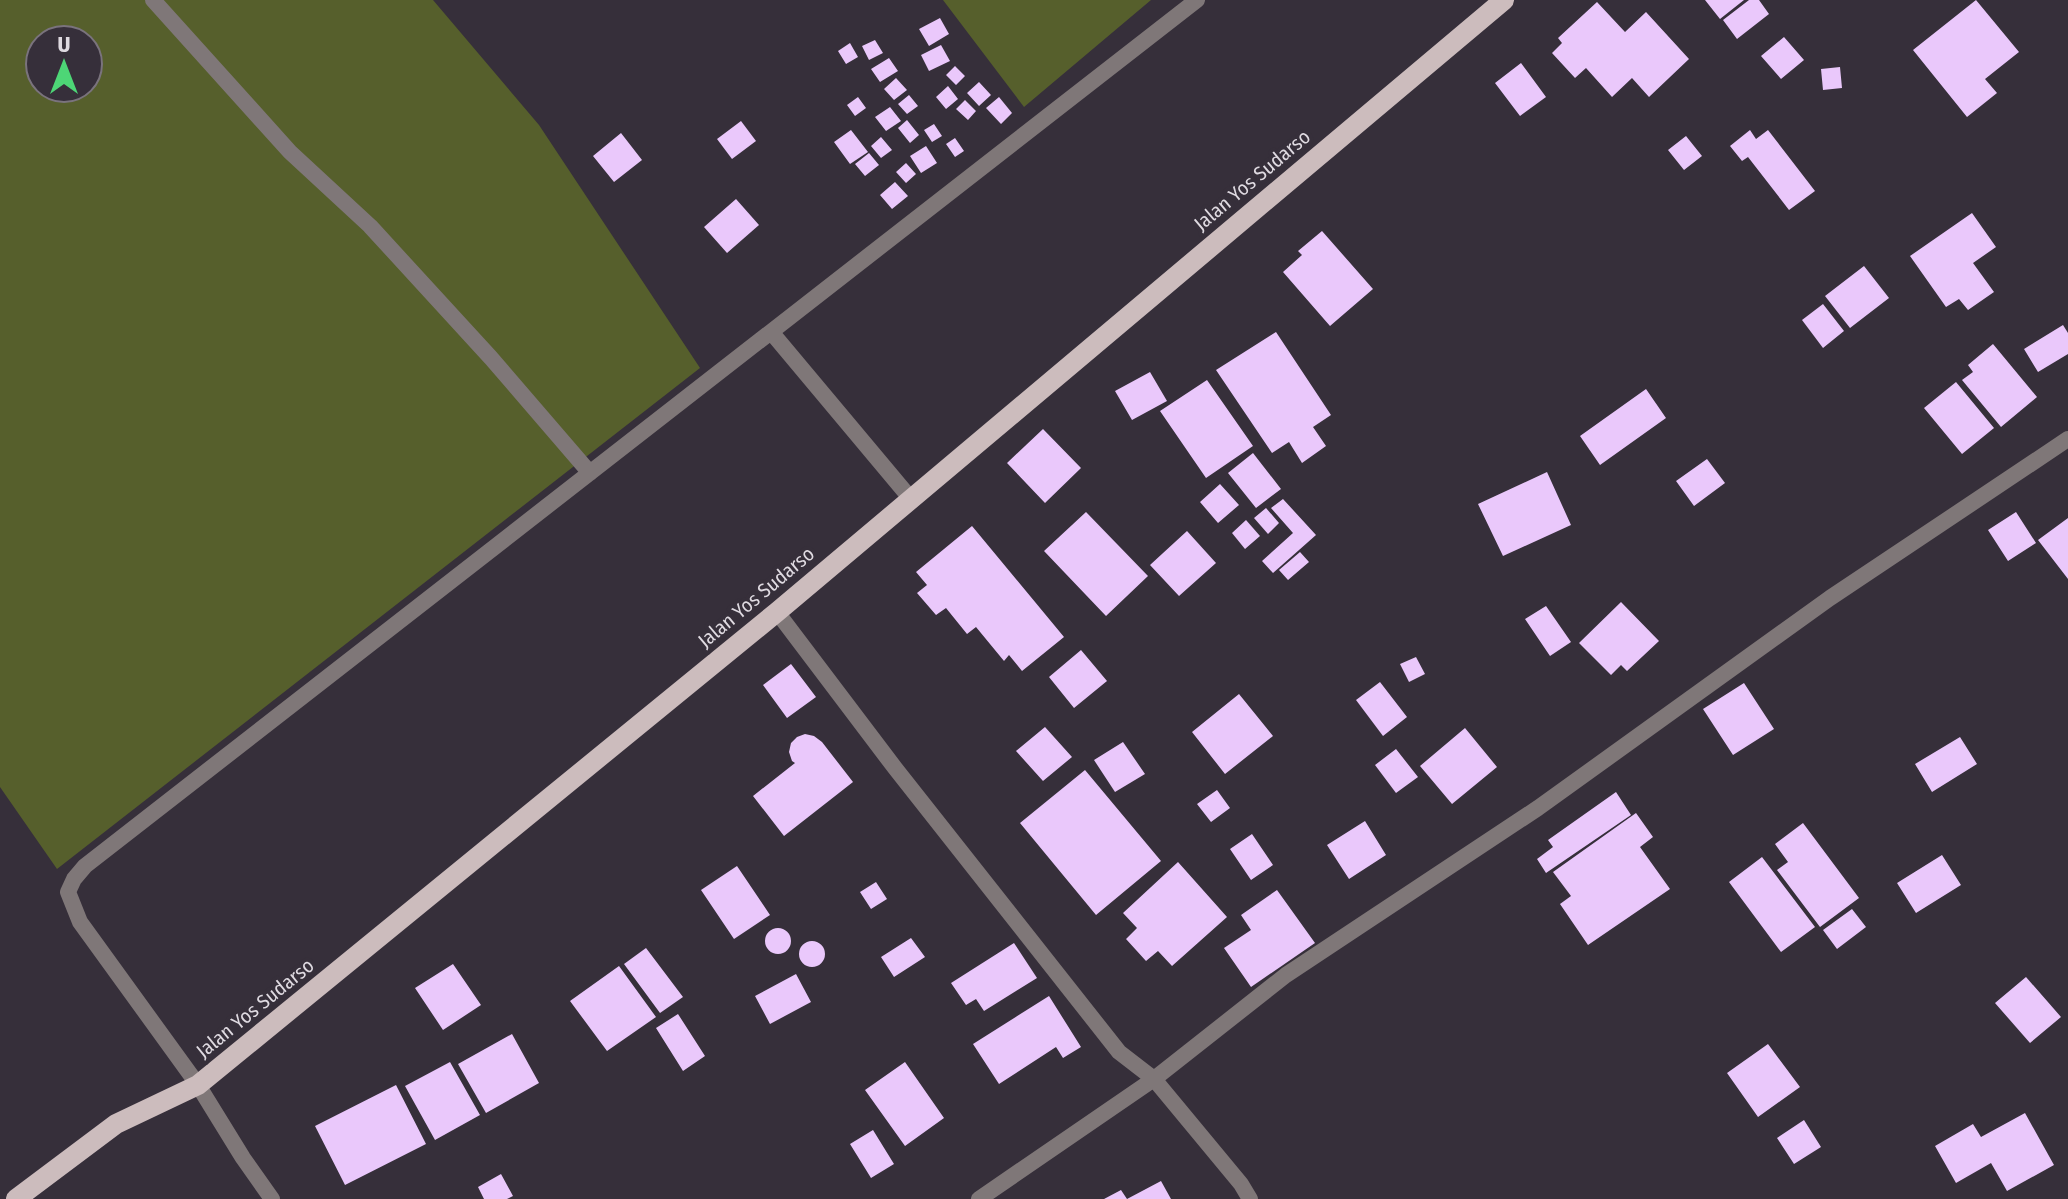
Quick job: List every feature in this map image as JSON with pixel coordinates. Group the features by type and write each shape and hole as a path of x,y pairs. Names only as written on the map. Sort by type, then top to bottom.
{"main road":[{"name":"Jalan Yos Sudarso","path":"16,1199 116,1124 198,1085 777,612 1504,0"}],"street":[{"path":"153,0 290,152 380,237 491,358 590,473"},
{"path":"272,1199 198,1085 80,922 68,892 74,879 85,866 1197,0"},
{"path":"772,333 911,499"},
{"path":"979,1199 1154,1079 1286,975 1538,808 1830,598 2068,439"},
{"path":"777,612 895,768 1119,1052 1154,1079 1250,1199"}],"green space":[{"path":"0,0 433,0 539,125 700,368 57,869 0,787"},
{"path":"943,0 1151,0 1024,107"}],"building":[{"path":"1705,0 1744,0 1720,19"},
{"path":"1749,0 1759,0 1769,14 1737,39 1723,20"},
{"path":"1976,0 2019,52 1985,79 1997,93 1967,117 1913,50"},
{"path":"1597,2 1625,32 1646,12 1689,59 1649,97 1632,78 1612,97 1586,68 1575,78 1552,53 1562,43 1558,38"},
{"path":"940,18 949,34 929,46 919,29"},
{"path":"1784,37 1804,60 1781,79 1761,56"},
{"path":"875,40 883,53 869,60 862,46"},
{"path":"850,43 858,57 846,64 838,51"},
{"path":"941,45 950,61 929,71 921,55"},
{"path":"889,58 898,71 880,82 871,69"},
{"path":"1521,63 1546,97 1520,116 1495,83"},
{"path":"955,66 965,76 956,85 946,75"},
{"path":"1840,67 1842,88 1823,90 1821,69"},
{"path":"896,78 907,90 894,100 884,89"},
{"path":"979,82 991,95 979,106 967,93"},
{"path":"948,86 958,99 946,109 936,97"},
{"path":"909,95 918,106 907,114 898,104"},
{"path":"858,97 866,108 855,116 847,105"},
{"path":"999,97 1012,113 1001,124 986,108"},
{"path":"965,100 976,111 968,120 956,109"},
{"path":"890,107 901,121 886,131 875,117"},
{"path":"907,120 919,135 910,143 898,128"},
{"path":"741,121 756,141 732,159 717,139"},
{"path":"934,124 942,136 932,142 924,130"},
{"path":"851,130 868,152 850,164 834,142"},
{"path":"1750,130 1756,139 1768,130 1815,191 1789,210 1748,157 1742,161 1730,146"},
{"path":"621,133 642,160 614,182 593,156"},
{"path":"1686,136 1702,156 1684,170 1668,150"},
{"path":"881,137 892,150 881,158 871,146"},
{"path":"955,138 964,151 955,157 946,144"},
{"path":"926,146 937,163 921,173 910,156"},
{"path":"869,153 879,165 865,176 855,164"},
{"path":"906,163 916,174 906,183 896,172"},
{"path":"895,182 908,196 892,209 880,195"},
{"path":"736,199 759,225 727,253 704,227"},
{"path":"1972,213 1996,247 1973,263 1994,292 1968,310 1959,299 1946,307 1910,256"},
{"path":"1322,231 1373,289 1330,326 1283,272 1302,255 1298,251"},
{"path":"1864,266 1889,298 1850,328 1825,296"},
{"path":"1823,304 1844,331 1823,348 1802,320"},
{"path":"2063,325 2068,333 2068,354 2038,372 2024,349"},
{"path":"1276,332 1331,415 1313,427 1326,446 1302,463 1289,442 1272,453 1216,370"},
{"path":"1993,344 2037,397 2001,427 1962,380 1973,372 1968,365"},
{"path":"1150,372 1167,401 1132,420 1115,391"},
{"path":"1207,380 1253,446 1206,478 1160,411"},
{"path":"1956,382 1994,428 1962,454 1924,408"},
{"path":"1646,389 1666,418 1600,465 1580,436"},
{"path":"1043,429 1081,468 1045,503 1007,463"},
{"path":"1253,453 1281,489 1256,508 1228,473"},
{"path":"1707,459 1725,483 1694,506 1676,481"},
{"path":"1547,472 1571,525 1503,556 1478,504"},
{"path":"1220,484 1239,505 1218,523 1200,502"},
{"path":"1283,499 1316,535 1273,573 1262,561 1293,533 1271,508"},
{"path":"1266,508 1279,523 1268,534 1254,518"},
{"path":"1086,512 1148,576 1106,616 1044,551"},
{"path":"2016,512 2036,543 2008,561 1988,530"},
{"path":"2068,518 2068,579 2038,540"},
{"path":"1246,520 1260,536 1245,549 1232,533"},
{"path":"972,526 1064,637 1022,671 1009,655 1004,661 976,627 967,634 946,608 936,615 917,593 927,585 916,572"},
{"path":"1187,531 1216,563 1179,596 1150,565"},
{"path":"1300,552 1309,562 1288,580 1279,570"},
{"path":"1621,602 1659,641 1627,671 1621,665 1611,675 1579,643"},
{"path":"1546,606 1571,642 1550,656 1525,619"},
{"path":"1081,650 1107,681 1074,708 1049,677"},
{"path":"1416,657 1425,674 1409,682 1400,664"},
{"path":"791,664 816,697 787,718 763,685"},
{"path":"1380,682 1407,717 1383,736 1356,700"},
{"path":"1744,683 1774,729 1733,755 1703,709"},
{"path":"1239,694 1273,736 1225,774 1192,732"},
{"path":"1045,727 1072,757 1043,781 1016,751"},
{"path":"1465,728 1497,767 1452,804 1420,766"},
{"path":"805,734 822,742 853,782 784,836 753,796 795,763 789,752 791,743"},
{"path":"1960,737 1977,764 1932,792 1915,764"},
{"path":"1123,742 1145,774 1115,792 1094,760"},
{"path":"1396,749 1418,777 1396,793 1375,765"},
{"path":"1085,770 1161,861 1096,915 1020,823"},
{"path":"1217,790 1230,808 1211,822 1197,804"},
{"path":"1616,792 1631,815 1546,873 1537,859 1553,847 1548,840"},
{"path":"1636,813 1653,837 1640,847 1670,889 1588,945 1560,904 1571,896 1553,872"},
{"path":"1365,821 1386,855 1349,879 1327,845"},
{"path":"1803,823 1859,898 1820,927 1777,870 1788,862 1775,844"},
{"path":"1252,834 1273,865 1251,880 1230,849"},
{"path":"1942,855 1961,885 1916,913 1897,883"},
{"path":"1762,857 1815,927 1781,952 1729,882"},
{"path":"1178,862 1227,917 1172,966 1158,951 1146,961 1126,939 1137,928 1123,913"},
{"path":"737,866 770,915 734,939 701,890"},
{"path":"876,882 887,899 871,909 860,892"},
{"path":"1277,890 1315,943 1251,987 1224,948 1251,930 1241,915"},
{"path":"1852,909 1866,927 1837,949 1823,930"},
{"path":"778,928 787,932 791,941 787,950 778,954 769,950 765,941 769,932"},
{"path":"911,938 925,957 894,977 881,957"},
{"path":"812,941 821,945 825,954 821,963 812,967 803,963 799,954 803,945"},
{"path":"1014,943 1037,978 984,1011 976,999 966,1005 951,983"},
{"path":"646,948 683,997 660,1013 624,964"},
{"path":"453,964 481,1005 443,1030 415,988"},
{"path":"619,966 656,1017 607,1051 570,1001"},
{"path":"796,974 811,1002 770,1024 755,996"},
{"path":"2026,977 2061,1017 2030,1043 1995,1003"},
{"path":"1049,996 1081,1047 1063,1058 1056,1047 999,1084 973,1044"},
{"path":"678,1014 705,1056 683,1071 656,1028"},
{"path":"512,1034 539,1083 486,1113 458,1064"},
{"path":"1768,1044 1800,1087 1758,1117 1727,1073"},
{"path":"450,1062 480,1115 435,1140 405,1086"},
{"path":"905,1062 944,1118 905,1146 865,1090"},
{"path":"396,1085 426,1144 345,1185 315,1126"},
{"path":"2025,1113 2054,1165 2007,1191 1991,1163 1956,1183 1935,1146 1973,1124 1981,1137"},
{"path":"1804,1120 1821,1147 1794,1164 1777,1138"},
{"path":"873,1130 894,1164 871,1178 850,1144"},
{"path":"501,1174 513,1196 484,1199 478,1187"},
{"path":"1161,1181 1171,1199 1127,1199"},
{"path":"1121,1190 1127,1199 1104,1199"}]}
